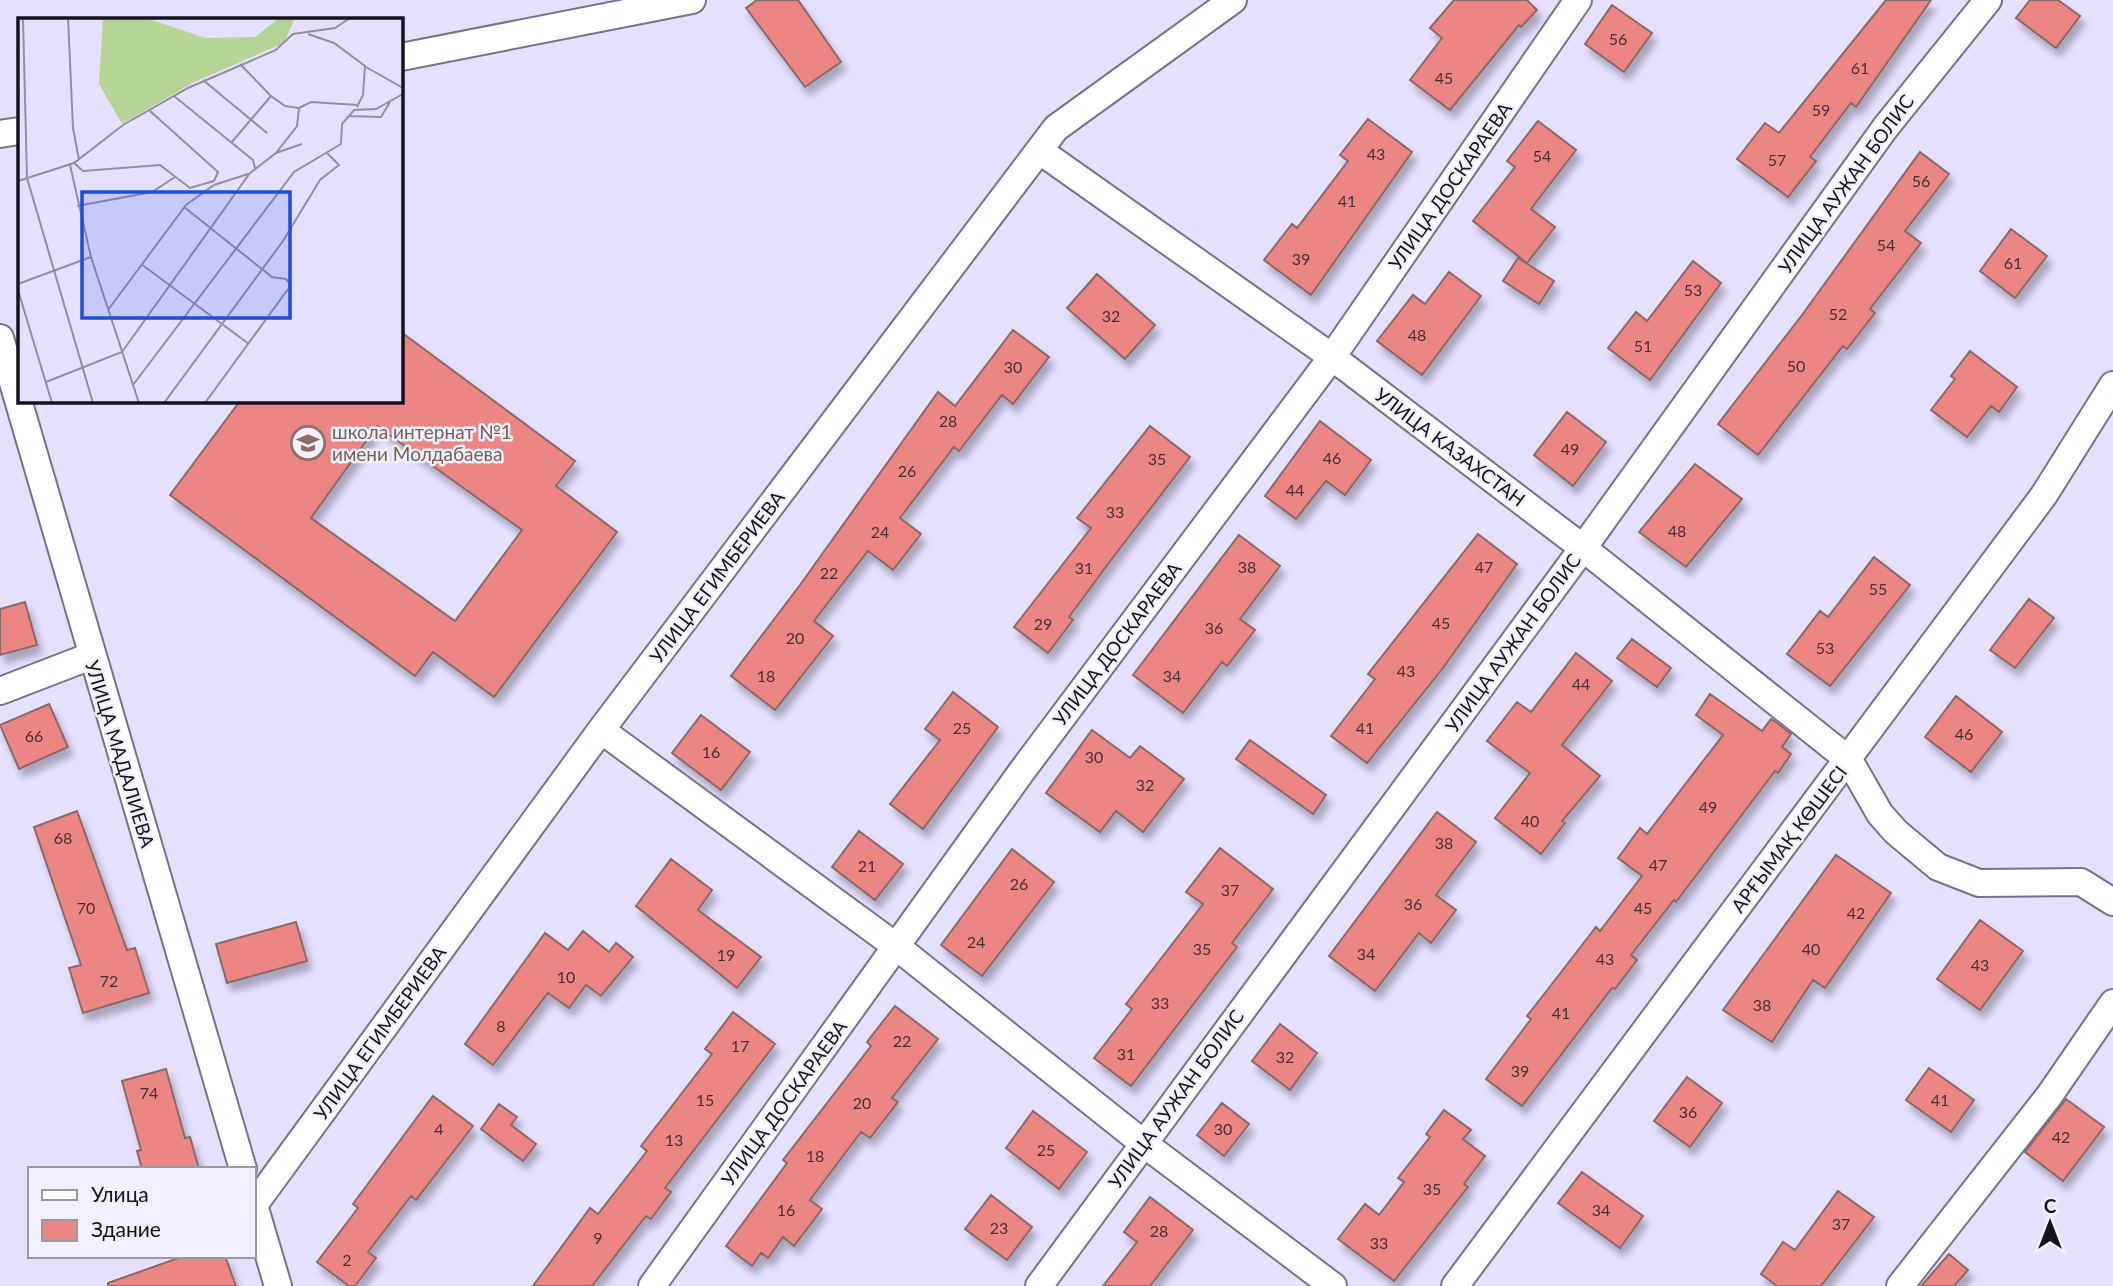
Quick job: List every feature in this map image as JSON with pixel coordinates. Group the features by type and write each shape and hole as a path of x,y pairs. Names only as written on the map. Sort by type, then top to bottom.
{"street":[{"path":"402,57 692,0"},
{"name":"УЛИЦА ЕГИМБЕРИЕВА","path":"256,1202 601,730 1056,128 1233,0"},
{"name":"УЛИЦА ДОСКАРАЕВА","path":"652,1286 1022,771 1332,357 1578,0"},
{"name":"УЛИЦА АУЖАН БОЛИС","path":"1039,1286 1583,548 1885,128 1988,0"},
{"path":"0,134 18,131"},
{"name":"УЛИЦА КАЗАХСТАН","path":"1040,151 1332,357 1583,548 1849,760"},
{"name":"УЛИЦА МАДАЛИЕВА","path":"0,338 18,401"},
{"name":"АРҒЫМАҚ КӨШЕСІ","path":"1455,1286 2044,495 2113,385"},
{"name":"УЛИЦА МАДАЛИЕВА","path":"18,402 242,1167"},
{"path":"0,691 91,656"},
{"path":"601,730 897,947 1143,1143 1333,1286"},
{"path":"1849,760 1880,814 1896,832 1938,867 1979,883 2081,882 2113,902"},
{"path":"1900,1286 2049,1096 2113,1003"},
{"path":"256,1212 278,1286"}],"building":[{"path":"757,0 798,0 841,62 805,87 746,8"},
{"path":"1454,0 1527,0 1537,10 1521,27 1519,25 1450,110 1410,80 1442,38 1430,28"},
{"path":"1886,0 1931,0 1856,107 1851,103 1810,157 1816,161 1788,197 1737,159 1765,123 1779,133"},
{"path":"2030,0 2058,0 2080,16 2056,48 2016,18"},
{"path":"1612,5 1652,33 1624,72 1585,44"},
{"path":"1368,119 1412,152 1311,295 1264,260 1292,224 1297,228 1348,161 1340,155"},
{"path":"1538,121 1576,150 1531,209 1555,227 1527,263 1473,221 1515,167 1507,161"},
{"path":"1920,152 1949,174 1905,231 1921,243 1870,309 1875,313 1847,349 1843,346 1758,455 1718,424 1802,315"},
{"path":"2011,229 2047,256 2015,298 1980,271"},
{"path":"1518,258 1554,281 1539,304 1503,281"},
{"path":"1693,261 1721,283 1650,380 1608,348 1636,312 1647,321"},
{"path":"1449,272 1481,296 1422,375 1377,341 1413,295 1425,304"},
{"path":"1097,274 1155,325 1125,359 1067,308"},
{"path":"1013,330 1049,357 1013,404 1002,395 959,451 954,447 900,518 921,534 893,570 868,551 814,621 833,636 775,710 731,676 800,585 938,392 955,406"},
{"path":"402,333 575,461 556,486 617,532 494,697 433,652 415,676 170,495 239,402 402,402","holes":["377,426 522,530 455,621 311,518"]},
{"path":"1970,351 2017,387 1999,412 1991,406 1967,437 1931,410 1955,379 1951,376"},
{"path":"1567,412 1606,442 1573,486 1534,455"},
{"path":"1320,421 1371,460 1345,495 1326,481 1296,519 1265,496"},
{"path":"1150,426 1190,457 1069,617 1073,620 1048,653 1014,627 1091,528 1077,518"},
{"path":"1695,464 1742,499 1686,567 1639,532"},
{"path":"1478,534 1517,564 1443,668 1367,763 1331,736 1375,679 1368,674"},
{"path":"1239,535 1280,566 1240,619 1255,630 1227,666 1222,662 1183,713 1133,675"},
{"path":"1874,557 1910,585 1830,686 1787,654 1820,611 1828,617"},
{"path":"2029,599 2054,618 2015,668 1990,650"},
{"path":"25,602 37,645 0,655 0,609"},
{"path":"1632,639 1671,668 1657,687 1617,658"},
{"path":"1576,653 1612,681 1562,745 1600,776 1562,821 1565,823 1541,854 1495,818 1530,773 1487,741 1517,702 1531,712"},
{"path":"953,692 998,727 923,829 890,804 940,740 925,729"},
{"path":"1710,694 1762,731 1771,719 1776,722 1791,734 1782,747 1791,754 1778,773 1775,771 1676,902 1674,900 1631,955 1637,960 1615,989 1612,988 1522,1106 1486,1079 1531,1019 1527,1016 1596,927 1600,931 1642,876 1618,858 1640,828 1647,834 1723,735 1696,715"},
{"path":"1956,696 2002,732 1971,772 1925,737"},
{"path":"49,704 68,747 19,769 0,725"},
{"path":"701,715 750,752 721,790 672,753"},
{"path":"1092,730 1130,758 1140,746 1184,779 1143,832 1116,811 1100,832 1046,793"},
{"path":"1250,740 1326,795 1313,814 1236,759"},
{"path":"77,811 127,950 135,948 149,993 83,1013 69,968 81,965 34,827"},
{"path":"1437,812 1476,842 1436,895 1456,910 1431,943 1419,933 1375,991 1329,956"},
{"path":"859,831 903,864 875,900 832,867"},
{"path":"1220,848 1273,889 1232,943 1237,947 1131,1086 1094,1058 1132,1009 1126,1004 1203,904 1186,892"},
{"path":"1012,849 1054,882 982,976 941,945"},
{"path":"1836,855 1891,893 1825,988 1813,980 1772,1042 1723,1010"},
{"path":"671,859 712,890 698,910 761,957 737,988 636,906"},
{"path":"1980,920 2023,951 1980,1010 1937,979"},
{"path":"296,922 307,961 227,983 216,944"},
{"path":"583,931 609,952 616,943 633,957 601,996 586,985 569,1008 548,993 493,1065 465,1044 545,933 568,950"},
{"path":"895,1006 938,1039 892,1098 898,1102 870,1138 861,1132 810,1200 822,1209 794,1246 783,1237 768,1258 761,1253 752,1266 726,1246 787,1163 783,1160 871,1046 867,1042"},
{"path":"733,1012 775,1044 665,1188 671,1192 651,1219 646,1216 592,1286 533,1286 590,1208 598,1214 647,1151 641,1146 712,1054 705,1049"},
{"path":"1280,1024 1317,1053 1290,1090 1252,1061"},
{"path":"1929,1068 1974,1100 1951,1132 1906,1100"},
{"path":"166,1069 185,1138 190,1137 198,1167 141,1167 137,1151 141,1150 122,1081"},
{"path":"1687,1077 1722,1103 1690,1147 1654,1121"},
{"path":"433,1096 473,1126 416,1200 411,1196 368,1252 376,1258 355,1286 349,1286 317,1262 358,1208 353,1204"},
{"path":"2066,1099 2104,1127 2063,1181 2025,1152"},
{"path":"1222,1103 1249,1124 1224,1156 1197,1135"},
{"path":"499,1104 517,1117 511,1125 536,1144 523,1161 481,1129"},
{"path":"1444,1110 1471,1130 1463,1139 1485,1156 1464,1184 1468,1187 1394,1281 1338,1239 1365,1204 1379,1215 1404,1182 1398,1178 1430,1137 1426,1134"},
{"path":"1033,1111 1087,1152 1059,1189 1006,1148"},
{"path":"1582,1172 1643,1216 1620,1248 1558,1203"},
{"path":"1838,1191 1874,1217 1821,1286 1777,1286 1761,1274 1783,1242 1795,1250"},
{"path":"991,1195 1032,1227 1007,1260 965,1229"},
{"path":"1150,1197 1193,1230 1150,1286 1103,1286 1137,1242 1124,1232"},
{"path":"1949,1254 1968,1270 1954,1286 1921,1286"},
{"path":"178,1258 226,1258 236,1286 108,1286 108,1283"}],"place":[{"name":"школа интернат №1 имени Молдабаева","path":"308,443"}]}
